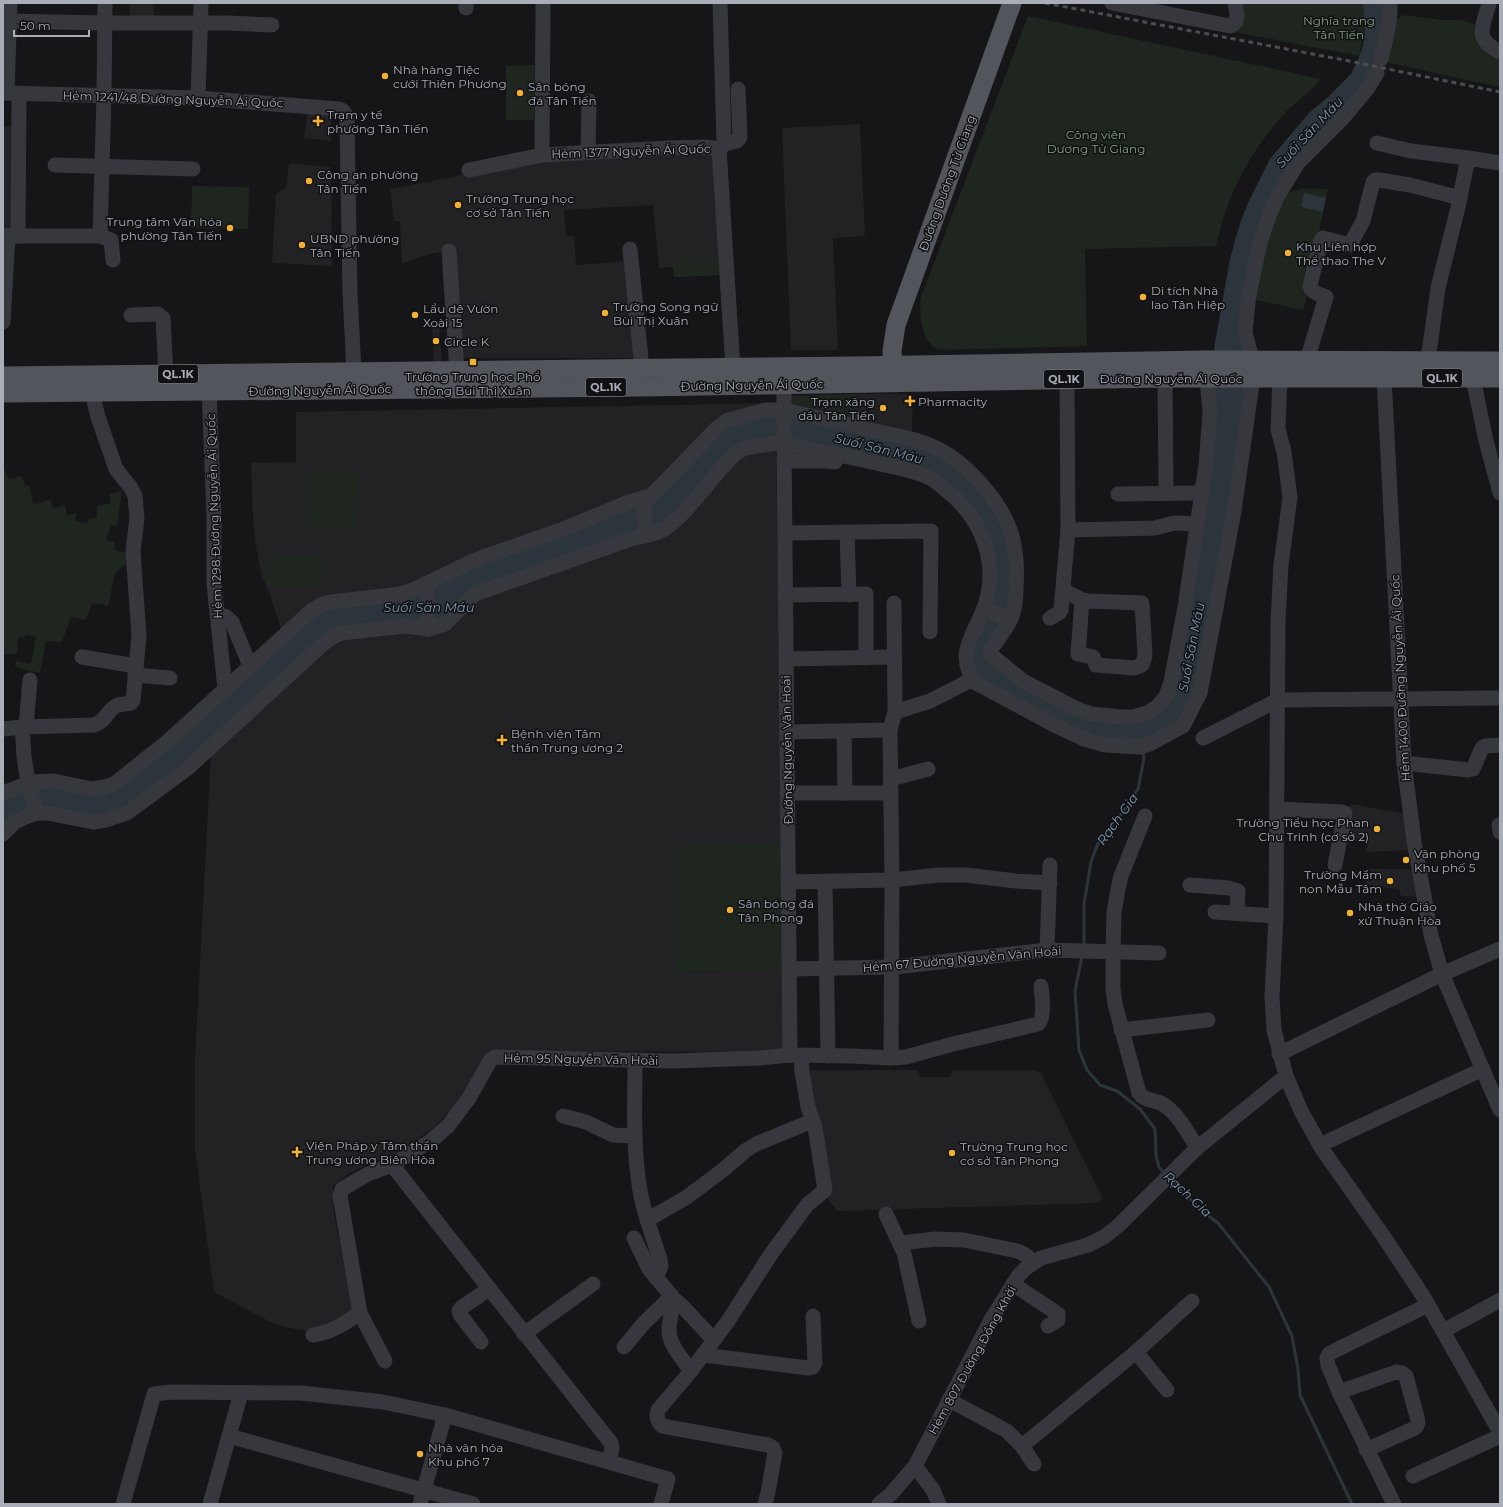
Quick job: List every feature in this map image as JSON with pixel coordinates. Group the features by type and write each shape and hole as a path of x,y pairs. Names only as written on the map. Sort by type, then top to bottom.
{"main road":[{"name":"Đường Dương Tử Giang","path":"892,374 892,342 896,325 1012,3"},
{"name":"Đường Nguyễn Ái Quốc","path":"3,376 166,374 354,381 784,384 892,374 1252,368 1307,360 1473,378 1500,378"},
{"name":"Đường Nguyễn Ái Quốc","path":"1252,368 1280,377 1384,369 1428,360 1500,361"},
{"name":"Đường Nguyễn Ái Quốc","path":"3,393 210,391 354,381 457,371 733,368 1067,379 1165,378 1206,369"}],"street":[{"path":"3,322 10,236 10,93 7,21 10,3"},
{"path":"100,236 105,3"},
{"path":"198,98 201,3"},
{"path":"542,155 543,3"},
{"path":"720,3 722,146 737,141 740,137 738,89"},
{"path":"1112,3 1230,26 1236,22 1237,14 1235,3"},
{"path":"3,834 15,822 37,813 47,812 93,822 106,820 127,813 188,768 329,639 341,634 405,626 428,629 445,624 475,594 666,528 684,512 737,452 745,448 780,443 905,470 928,477 962,503 971,515 985,543 989,561 990,577 983,610 966,649 966,660 969,674 976,683 1056,726 1084,739 1105,745 1144,746 1183,726 1200,693 1234,511 1252,368 1245,332 1248,300 1260,242 1277,197 1298,163 1343,118 1368,88 1379,66 1388,22 1390,3"},
{"path":"1489,3 1482,38 1485,43 1500,52"},
{"path":"7,21 272,25"},
{"name":"Hẻm 1241/48 Đường Nguyễn Ái Quốc","path":"10,93 198,98 338,109 344,112 347,120 350,304 354,381"},
{"path":"588,152 589,101"},
{"path":"1377,143 1411,152 1500,163"},
{"name":"Hẻm 1377 Nguyễn Ái Quốc","path":"470,170 542,155 722,146 733,368"},
{"path":"1428,360 1438,288 1468,158"},
{"path":"55,165 193,169"},
{"path":"1307,360 1326,297 1314,293 1310,286 1321,240 1323,238 1349,245 1351,243 1363,221 1373,182 1379,180 1410,185 1460,198"},
{"path":"10,236 100,236 111,240 113,260"},
{"path":"630,249 642,369"},
{"path":"449,251 457,371"},
{"path":"131,315 158,314 163,318 166,374"},
{"path":"3,793 28,783 54,781 92,789 114,784 168,741 311,611 321,605 331,602 401,594 411,591 475,560 566,528 629,502 651,496 716,429 726,421 765,410 781,410 908,438 930,445 946,453 975,476 996,504 1008,525 1013,539 1016,558 1016,594 1011,618 991,649 990,654 1023,681 1075,708 1091,714 1121,717 1134,717 1147,713 1157,708 1166,696 1171,682 1185,607 1202,493 1210,412 1206,369"},
{"name":"Hẻm 1400 Đường Nguyễn Ái Quốc","path":"1384,369 1404,763 1414,841 1428,919 1442,974 1500,1110"},
{"path":"1280,377 1278,429 1284,452 1290,496 1281,565 1278,621 1278,809 1276,916 1272,997 1274,1030 1279,1054 1286,1076 1301,1111 1320,1145 1384,1237 1428,1305 1500,1432"},
{"path":"1165,378 1166,493"},
{"path":"1473,378 1499,484"},
{"path":"1050,618 1060,612 1068,530 1067,379"},
{"path":"781,410 784,384"},
{"name":"Hẻm 1298 Đường Nguyễn Ái Quốc","path":"210,391 214,516 214,584 225,689"},
{"path":"3,729 94,725 101,723 113,708 118,705 131,704 133,700 139,636 132,551 137,518 135,496 131,488 116,469 98,417 92,392"},
{"name":"Đường Nguyễn Văn Hoài","path":"714,1340 771,1254 806,1205 825,1190 815,1127 808,1107 802,1072 796,1056 789,969 784,461 780,443 781,410"},
{"path":"784,461 829,461 852,467"},
{"path":"1118,494 1202,493"},
{"path":"644,497 645,536"},
{"path":"1068,530 1155,528 1174,523 1198,524"},
{"path":"785,533 931,531 930,632"},
{"path":"847,532 850,595"},
{"path":"427,582 428,629"},
{"path":"1063,590 1082,600 1088,601 1142,603 1145,656 1142,665 1134,668 1096,665 1093,657 1078,654 1082,600"},
{"path":"785,595 866,594 866,658"},
{"path":"891,1058 892,880 890,730 895,712 894,603"},
{"path":"983,610 1011,618"},
{"path":"218,616 225,616 232,622 250,666"},
{"path":"82,657 170,678"},
{"path":"786,659 895,657"},
{"path":"895,712 930,701 973,679"},
{"path":"30,680 24,727 24,756 28,783 37,813"},
{"path":"1203,738 1278,700 1500,698"},
{"path":"787,732 890,730"},
{"path":"844,731 845,793"},
{"path":"1404,763 1468,770 1473,769 1482,748 1485,746 1500,745"},
{"path":"787,793 845,793 891,786 928,769"},
{"path":"1278,809 1345,813 1335,865"},
{"path":"1145,816 1121,876 1114,913 1113,952 1113,988 1121,1030 1139,1093 1144,1099 1159,1102 1171,1112 1178,1119 1197,1148 1286,1076"},
{"path":"1047,950 1050,865"},
{"path":"788,882 892,880 939,875 966,875 1016,881 1050,883"},
{"path":"825,881 828,1056"},
{"path":"1190,886 1229,888 1238,891 1237,913"},
{"path":"1215,912 1276,916"},
{"path":"1279,1054 1442,974 1500,949"},
{"name":"Hẻm 67 Đường Nguyễn Văn Hoài","path":"789,969 892,967 1047,950 1159,953"},
{"name":"Hẻm 95 Nguyễn Văn Hoài","path":"360,1313 340,1192 342,1189 368,1174 392,1165 432,1140 448,1126 470,1098 491,1060 495,1057 673,1061 796,1056 906,1057 1038,1024 1041,1022 1042,1017 1041,986"},
{"path":"1121,1030 1208,1020"},
{"path":"635,1060 635,1136 638,1178 648,1220 660,1259 660,1266 656,1278"},
{"path":"1320,1145 1483,1069"},
{"path":"563,1116 586,1122 613,1135 635,1136"},
{"path":"648,1220 686,1197 756,1144 812,1121"},
{"name":"Hẻm 807 Đường Đồng Khởi","path":"879,1504 891,1494 915,1466 992,1318 1019,1275 1041,1258 1088,1245 1104,1237 1119,1225 1197,1148"},
{"path":"392,1165 611,1444 612,1448 609,1461"},
{"path":"886,1214 900,1243 907,1264 919,1321"},
{"path":"634,1238 649,1269 656,1278 673,1298 714,1340 691,1371 658,1410 656,1415 658,1422 662,1426 768,1445 773,1448 775,1453 765,1504"},
{"path":"900,1243 936,1239 964,1240 1016,1251 1024,1254 1034,1262"},
{"path":"524,1334 593,1284"},
{"path":"1013,1284 1058,1314 1058,1320 1048,1326"},
{"path":"481,1342 461,1316 459,1311 461,1308 489,1289"},
{"path":"624,1346 644,1323 673,1298"},
{"path":"673,1298 668,1329 671,1344 691,1371"},
{"path":"1444,1331 1500,1300"},
{"path":"1022,1446 1136,1352 1192,1301"},
{"path":"1394,1504 1366,1450 1339,1392 1328,1365 1327,1358 1329,1354 1428,1305"},
{"path":"313,1335 325,1333 337,1328 360,1313 385,1361"},
{"path":"703,1355 808,1368 813,1367 815,1363 812,1316"},
{"path":"1136,1352 1167,1390"},
{"path":"1339,1392 1396,1372 1402,1373 1406,1376 1417,1417 1417,1426 1366,1450"},
{"path":"123,1504 154,1394 172,1392 301,1393 364,1399 404,1405 445,1415 668,1478 661,1504"},
{"path":"210,1504 241,1393"},
{"path":"949,1400 1001,1426 1022,1446 1034,1464"},
{"path":"422,1497 445,1415"},
{"path":"229,1436 422,1497 473,1504"},
{"path":"1413,1476 1500,1436"},
{"path":"915,1466 933,1490 939,1504"}],"shaded area":[{"path":"130,3 154,3 154,19 129,19"},
{"name":"Trạm y tế phường Tân Tiến","path":"308,110 331,114 331,141 304,138"},
{"path":"860,124 865,236 833,238 838,350 791,350 782,128"},
{"path":"4,126 16,127 15,232 3,232"},
{"path":"716,151 723,275 674,277 673,267 659,268 653,205 564,210 566,236 574,236 576,265 630,261 634,358 460,358 452,250 430,254 402,263 400,221 394,221 390,189 453,177 520,161"},
{"name":"UBND phường Tân Tiến","path":"289,163 331,167 332,266 272,263 276,194 286,188"},
{"name":"Circle K","path":"432,326 439,326 442,364 434,365"},
{"name":"Trạm xăng dầu Tân Tiến","path":"855,394 913,394 912,431 892,426 854,422"},
{"name":"Bệnh viện Tâm thần Trung ương 2","path":"777,403 776,450 782,844 677,972 783,970 785,1048 776,1052 487,1051 464,1092 455,1105 435,1127 394,1155 355,1170 334,1184 333,1209 354,1312 315,1332 274,1324 214,1292 195,1149 195,1060 211,752 282,632 270,595 261,574 253,522 251,463 296,462 296,412"},
{"name":"Trường Tiểu học Phan Chu Trinh (cơ sở 2)","path":"1351,804 1407,814 1411,850 1366,852 1367,843 1344,839"},
{"name":"Trường Mầm non Mẫu Tâm","path":"1365,869 1414,869 1417,897 1401,896 1399,889 1365,885"},
{"name":"Trường Trung học cơ sở Tân Phong","path":"812,1070 917,1070 921,1077 950,1077 953,1070 1034,1070 1041,1073 1102,1197 1099,1203 837,1211 824,1194 806,1075"}],"green space":[{"name":"Nghĩa trang Tân Tiến","path":"1239,3 1363,3 1365,27 1359,56 1235,32"},
{"path":"1404,15 1441,20 1462,20 1480,26 1500,56 1500,87 1385,62 1393,21"},
{"name":"Công viên Dương Tử Giang","path":"1028,16 1321,79 1283,115 1260,144 1233,193 1226,210 1216,246 1085,249 1087,346 939,350 933,347 925,335 922,327 920,311 921,297"},
{"name":"Sân bóng đá Tân Tiến","path":"535,65 534,120 506,120 506,66"},
{"path":"192,186 249,187 248,229 191,228"},
{"name":"Khu Liên hợp Thể thao The V","path":"1302,189 1328,189 1303,310 1251,299 1260,261 1283,194"},
{"path":"723,257 723,275 674,277 673,259"},
{"path":"855,394 854,422 788,407 788,396"},
{"path":"3,467 9,479 22,476 25,486 30,486 33,505 51,499 52,508 65,505 67,516 77,513 75,521 87,523 88,519 97,517 97,506 111,503 109,494 122,491 117,526 111,525 106,540 115,542 114,550 128,553 130,565 123,565 115,574 108,606 92,603 86,620 71,617 62,642 46,641 40,673 15,667 16,661 31,664 36,636 26,635 25,637 18,638 17,654 3,654"},
{"path":"307,472 359,472 358,527 306,526"},
{"path":"321,555 322,586 267,587 266,557"},
{"name":"Sân bóng đá Tân Phong","path":"782,844 783,970 677,972 677,845"}],"water":[{"name":"Suối Săn Máu","path":"1363,3 1386,3 1377,65 1372,76 1265,216 1243,416 1196,692 1181,723 1144,742 1086,736 979,680 969,661 993,560 935,477 744,444 664,526 475,590 443,620 339,630 228,726 125,809 93,818 46,809 3,829 3,797 32,785 93,793 313,614 333,605 471,566 630,505 719,431 766,414 909,442 943,455 994,507 1010,541 1013,592 990,660 1118,721 1169,697 1215,343 1229,264 1235,240 1248,203 1270,159 1309,113 1328,97 1351,74 1363,46 1365,27"},
{"path":"1304,193 1326,198 1323,212 1301,207"}],"waterway":[{"name":"Rạch Gia","path":"1084,947 1084,904 1091,862 1098,843 1126,808 1138,789 1144,758 1143,751"},
{"name":"Rạch Gia","path":"1082,956 1075,991 1079,1050 1087,1070 1100,1085 1117,1091 1140,1109 1155,1129 1156,1156 1159,1167 1164,1173"},
{"name":"Rạch Gia","path":"1171,1180 1202,1211 1218,1223 1269,1287 1292,1336 1298,1369 1300,1395 1352,1504"}],"railway":[{"path":"1045,3 1344,60 1500,92"}],"place":[{"name":"Nhà hàng Tiệc cưới Thiên Phương","path":"385,76"},
{"name":"Sân bóng đá Tân Tiến","path":"520,93"},
{"name":"Trạm y tế phường Tân Tiến","path":"318,121"},
{"name":"Công an phường Tân Tiến","path":"309,181"},
{"name":"Trường Trung học cơ sở Tân Tiến","path":"458,205"},
{"name":"Trung tâm Văn hóa phường Tân Tiến","path":"230,228"},
{"name":"UBND phường Tân Tiến","path":"302,245"},
{"name":"Khu Liên hợp Thể thao The V","path":"1288,253"},
{"name":"Di tích Nhà lao Tân Hiệp","path":"1143,297"},
{"name":"Trường Song ngữ Bùi Thị Xuân","path":"605,313"},
{"name":"Lẩu dê Vườn Xoài 15","path":"415,315"},
{"name":"Circle K","path":"436,341"},
{"name":"Trường Trung học Phổ thông Bùi Thị Xuân","path":"473,362"},
{"name":"Pharmacity","path":"910,401"},
{"name":"Trạm xăng dầu Tân Tiến","path":"883,408"},
{"name":"Bệnh viện Tâm thần Trung ương 2","path":"502,740"},
{"name":"Trường Tiểu học Phan Chu Trinh (cơ sở 2)","path":"1377,829"},
{"name":"Văn phòng Khu phố 5","path":"1406,860"},
{"name":"Trường Mầm non Mẫu Tâm","path":"1390,881"},
{"name":"Sân bóng đá Tân Phong","path":"730,910"},
{"name":"Nhà thờ Giáo xứ Thuận Hòa","path":"1350,913"},
{"name":"Viện Pháp y Tâm thần Trung ương Biên Hòa","path":"297,1152"},
{"name":"Trường Trung học cơ sở Tân Phong","path":"952,1153"},
{"name":"Nhà văn hóa Khu phố 7","path":"420,1454"}]}
